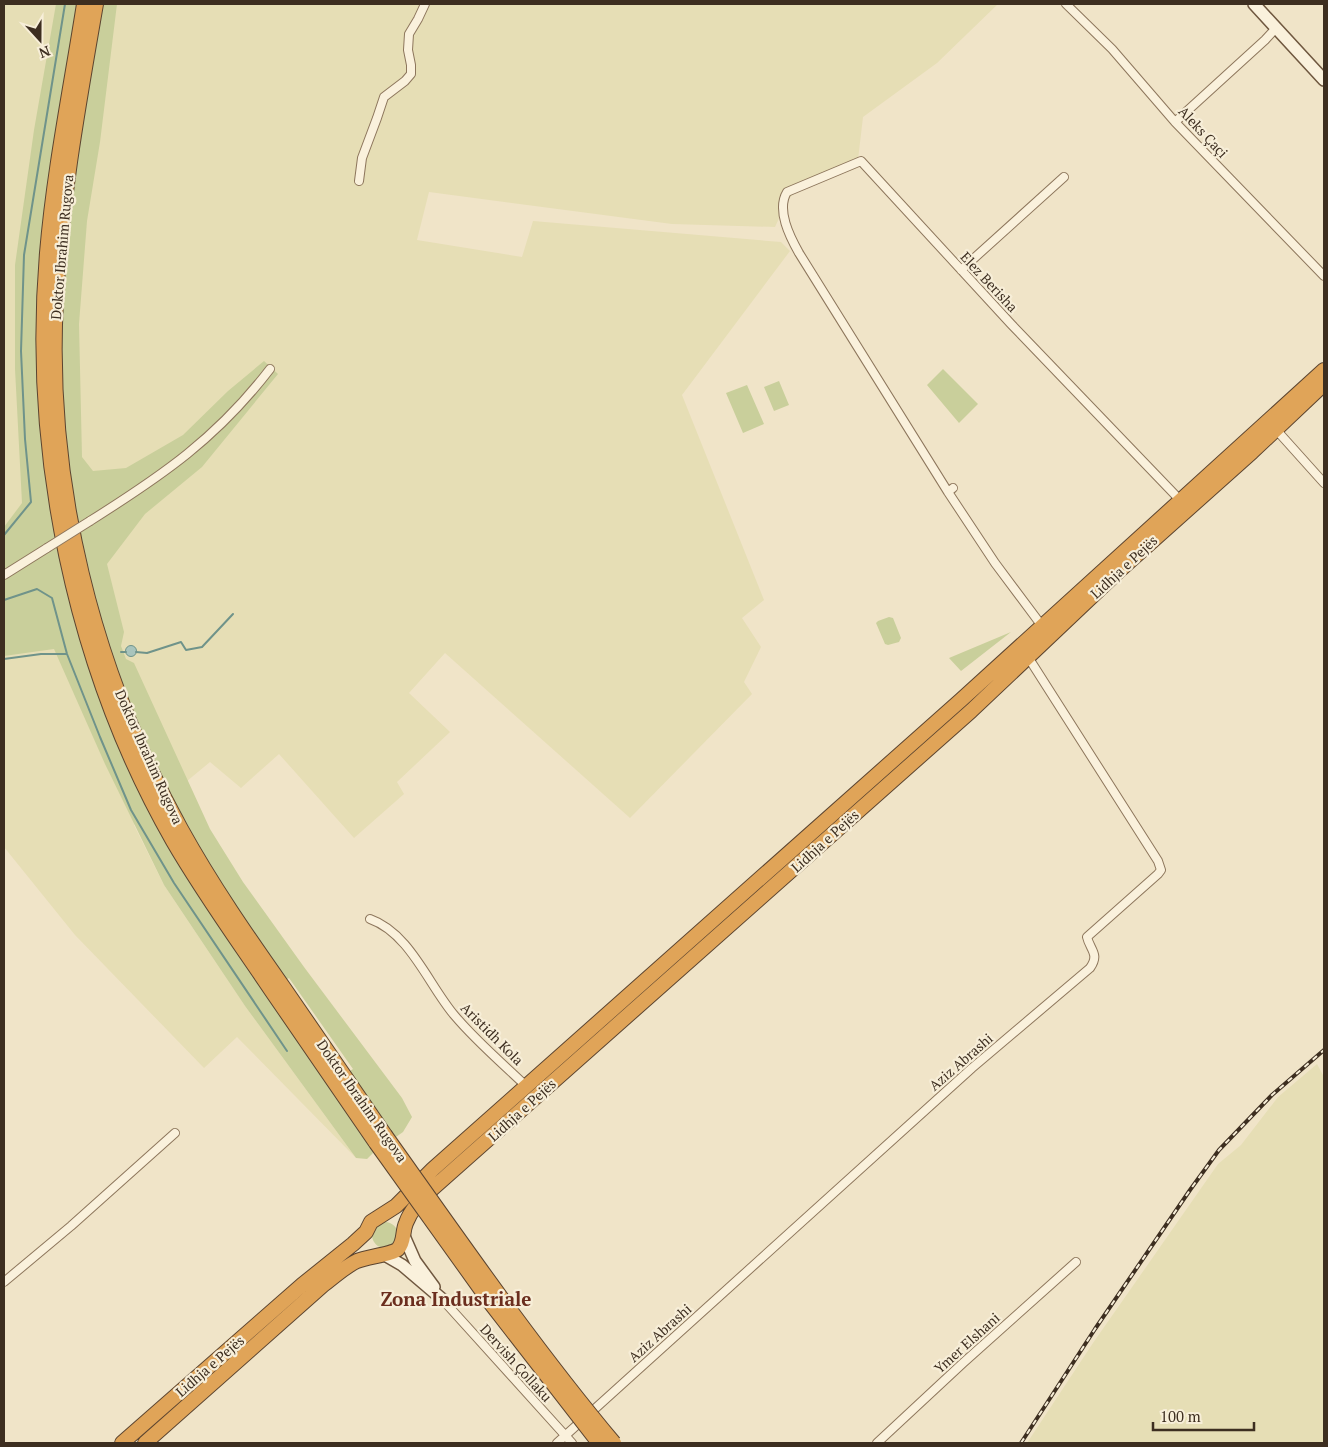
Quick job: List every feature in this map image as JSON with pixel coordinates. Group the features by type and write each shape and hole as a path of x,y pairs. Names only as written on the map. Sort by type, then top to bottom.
{"highway":[{"name":"Doktor Ibrahim Rugova","path":"84,4 46,256 43,376 47,431 60,529 91,650 118,726 172,839 221,917 380,1139 614,1443"},
{"name":"Doktor Ibrahim Rugova","path":"96,4 63,213 55,303 55,366 59,429 72,525 87,594 103,649 130,721 155,778 205,871 380,1139 492,1305 599,1443"},
{"path":"1274,431 1324,370"},
{"path":"1274,431 1324,384"},
{"name":"Lidhja e Pejës","path":"122,1443 302,1285 343,1253 366,1232 372,1222 406,1198 433,1168 852,797 1183,499 1274,431"},
{"name":"Lidhja e Pejës","path":"145,1443 322,1286 351,1265 395,1251 400,1247 410,1215 432,1189 942,737 1139,552 1274,431"},
{"path":"302,1285 373,1213 433,1168"},
{"path":"381,1217 395,1220 399,1223 404,1234"},
{"path":"366,1232 369,1246 372,1250 382,1254"}],"street":[{"path":"359,181 362,158 384,97 405,81 410,74 409,34 424,4"},
{"name":"Aleks Çaçi","path":"1066,4 1112,49 1175,122 1324,276"},
{"path":"1254,4 1324,80"},
{"path":"1175,122 1276,28"},
{"name":"Elez Berisha","path":"1042,626 995,563 951,490 799,254 785,225 783,202 787,192 862,161 1010,324 1183,499"},
{"path":"962,270 1064,177"},
{"name":"Lidhja e Pejës","path":"1183,499 1186,487 1324,361"},
{"path":"4,575 160,477 187,456 229,417 270,369"},
{"path":"1324,392 1274,431 1324,483"},
{"name":"Aziz Abrashi","path":"565,1436 966,1073 1090,968 1095,959 1095,954 1088,937 1161,870 1158,861 1028,657"},
{"name":"Aristidh Kola","path":"370,919 384,926 407,948 430,978 454,1015 526,1086"},
{"path":"4,1282 71,1226 175,1133"},
{"path":"404,1234 415,1261 442,1299"},
{"path":"382,1254 402,1265 442,1299"},
{"name":"Ymer Elshani","path":"877,1443 1076,1262"},
{"name":"Dervish Çollaku","path":"442,1299 572,1443"},
{"path":"557,1443 565,1436"}],"shaded area":[{"path":"4,4 998,4 937,63 863,117 857,168 796,191 787,201 775,227 672,224 429,192 417,240 522,257 533,221 781,242 790,251 682,395 764,600 742,618 761,647 744,682 752,694 630,818 445,653 409,693 450,732 397,782 404,794 354,838 279,754 241,788 210,762 134,825 164,885 245,1006 356,1158 237,1037 204,1068 75,935 4,847"},
{"path":"1317,1064 1324,1077 1324,1443 1027,1443 1093,1343 1218,1164 1241,1145 1278,1097"}],"green space":[{"path":"56,4 117,4 100,142 87,221 79,324 82,457 93,471 126,468 183,435 228,391 264,361 278,374 202,467 145,514 107,564 124,632 121,646 126,659 134,663 210,829 243,882 402,1098 412,1117 403,1132 367,1159 356,1158 245,1006 164,885 105,764 54,649 4,656 4,527 22,503 15,369 15,265 34,130","holes":["289,978 353,1069 330,1084 265,994"]},
{"path":"943,369 978,404 959,423 927,385"},
{"path":"779,381 789,405 774,411 764,387"},
{"path":"747,385 764,424 743,433 726,393"},
{"path":"889,617 893,618 901,638 899,642 888,645 885,644 876,623"},
{"path":"1011,632 961,671 949,658"},
{"path":"385,1222 394,1226 398,1235 394,1244 385,1248 376,1244 372,1235 376,1226"}],"water":[{"path":"131,645 137,651 131,657 125,651"}],"waterway":[{"path":"4,535 31,502 25,439 21,351 24,255 65,4"},
{"path":"4,600 37,589 52,598 67,654 131,810 174,883 287,1051"},
{"path":"136,652 147,653 181,642 186,650 202,647 233,614"},
{"path":"121,652 126,652"},
{"path":"4,659 41,654 67,654"}],"railway":[{"path":"1021,1443 1095,1329 1219,1150 1272,1095 1324,1050"}],"district":[{"name":"Zona Industriale","path":"456,1299"}]}
